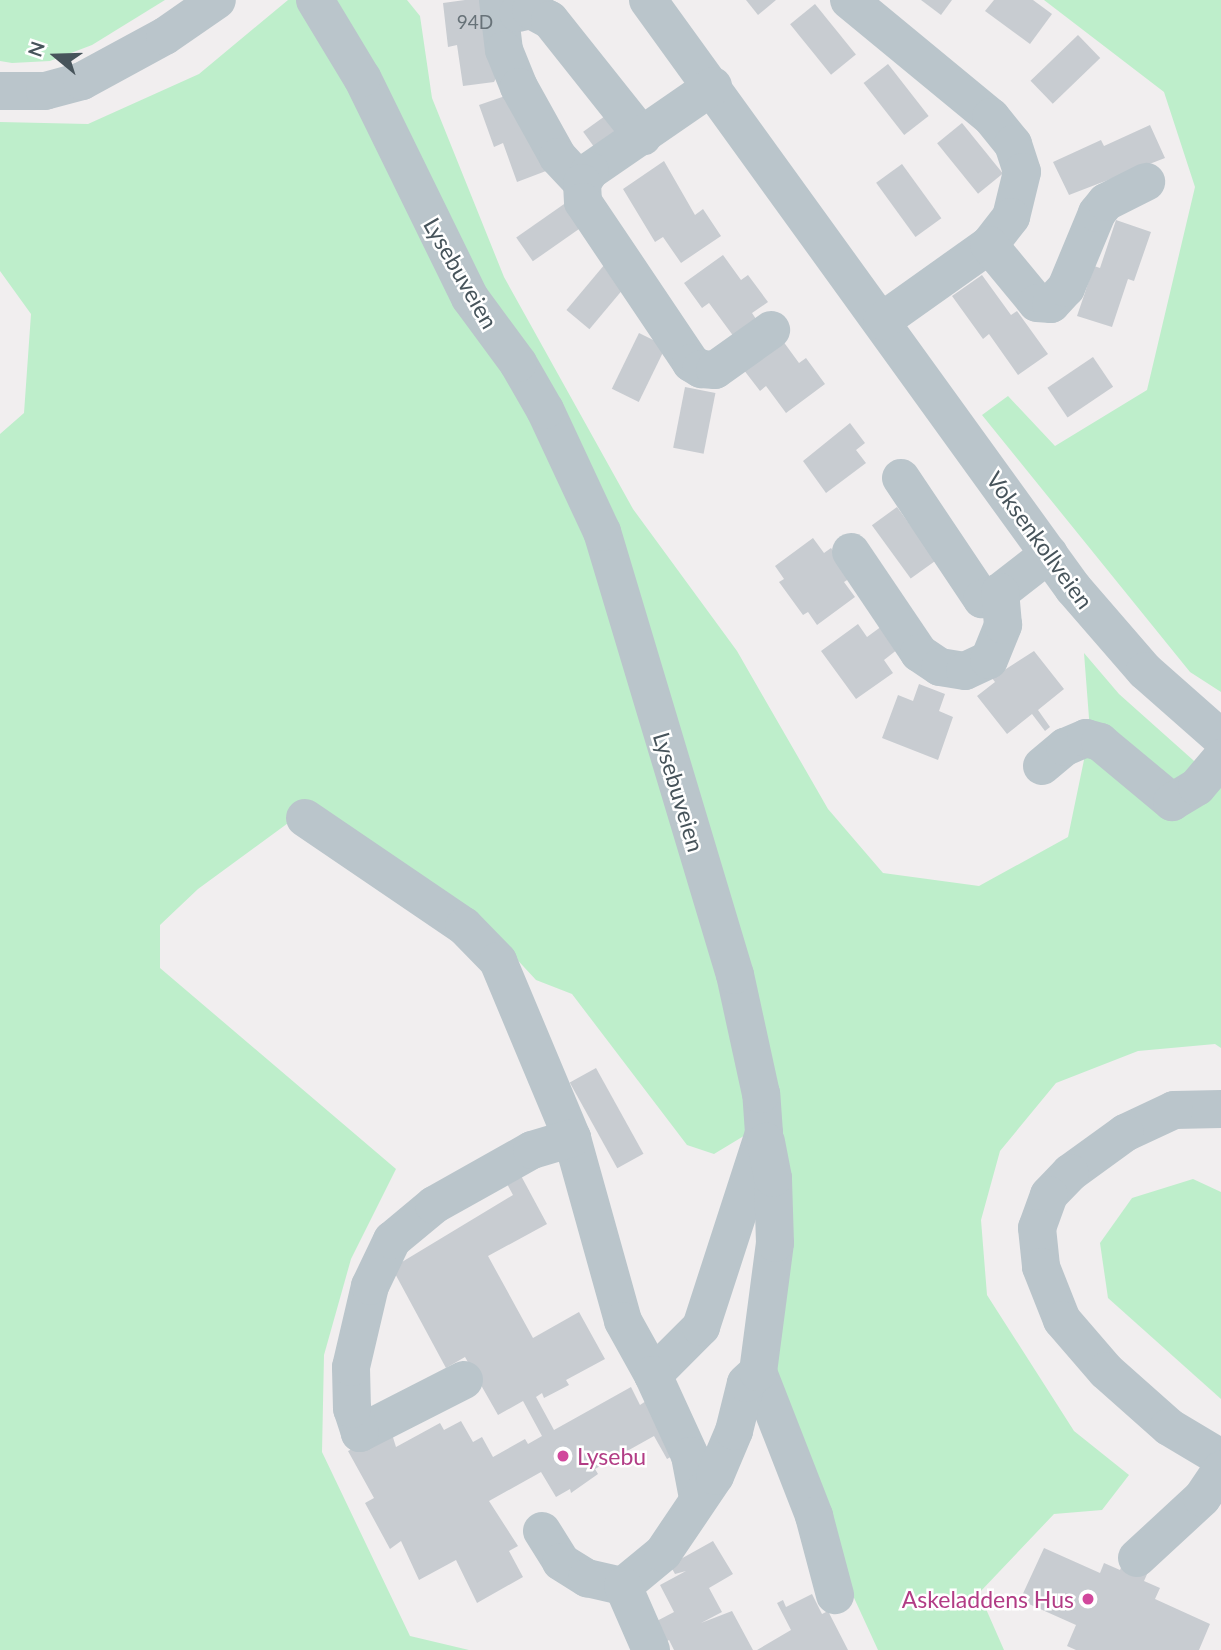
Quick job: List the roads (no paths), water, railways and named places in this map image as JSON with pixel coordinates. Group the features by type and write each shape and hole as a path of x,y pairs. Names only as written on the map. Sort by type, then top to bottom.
{"street":[{"path":"0,91 45,91 82,81 165,36 217,0"},
{"name":"Lysebuveien","path":"315,0 362,78 470,298 518,363 545,410 602,532 735,975 761,1094 764,1133 701,1327 653,1375"},
{"name":"Voksenkollveien","path":"648,0 713,86 1049,554 1120,644 1168,694 1221,738"},
{"path":"849,0 978,106 1013,144 1022,172 1018,200 989,245 882,321"},
{"path":"582,183 558,157 519,87 504,50 508,6 530,10 550,20 643,136"},
{"path":"713,86 590,171 582,183 583,202 691,363 715,370 771,330"},
{"path":"989,245 1037,303 1051,304 1066,288 1097,213 1106,202 1146,182"},
{"path":"901,478 978,596 988,598 1000,592 1049,554"},
{"path":"851,552 919,653 940,667 965,671 989,660 1003,625 1000,592"},
{"path":"1042,766 1065,747 1086,738 1100,742 1172,802 1197,787 1221,758"},
{"path":"305,818 464,926 498,961 572,1139 623,1321 653,1375 690,1456 698,1498"},
{"path":"1221,1109 1174,1110 1125,1133 1070,1173 1049,1195 1037,1228 1041,1267 1062,1320 1106,1371 1169,1427 1221,1458"},
{"path":"764,1133 774,1178 775,1242 758,1371 814,1516 835,1595"},
{"path":"464,1380 360,1433 352,1409 351,1367 370,1286 392,1240 434,1205 532,1150 572,1139"},
{"path":"623,1586 663,1553 715,1476 734,1431 746,1383 758,1371"},
{"path":"1137,1558 1202,1498 1221,1470"},
{"path":"542,1531 561,1562 587,1578 623,1586"},
{"path":"623,1586 651,1650"}],"place":[{"name":"Lysebu","path":"563,1456"},
{"name":"Askeladdens Hus","path":"1088,1599"}]}
